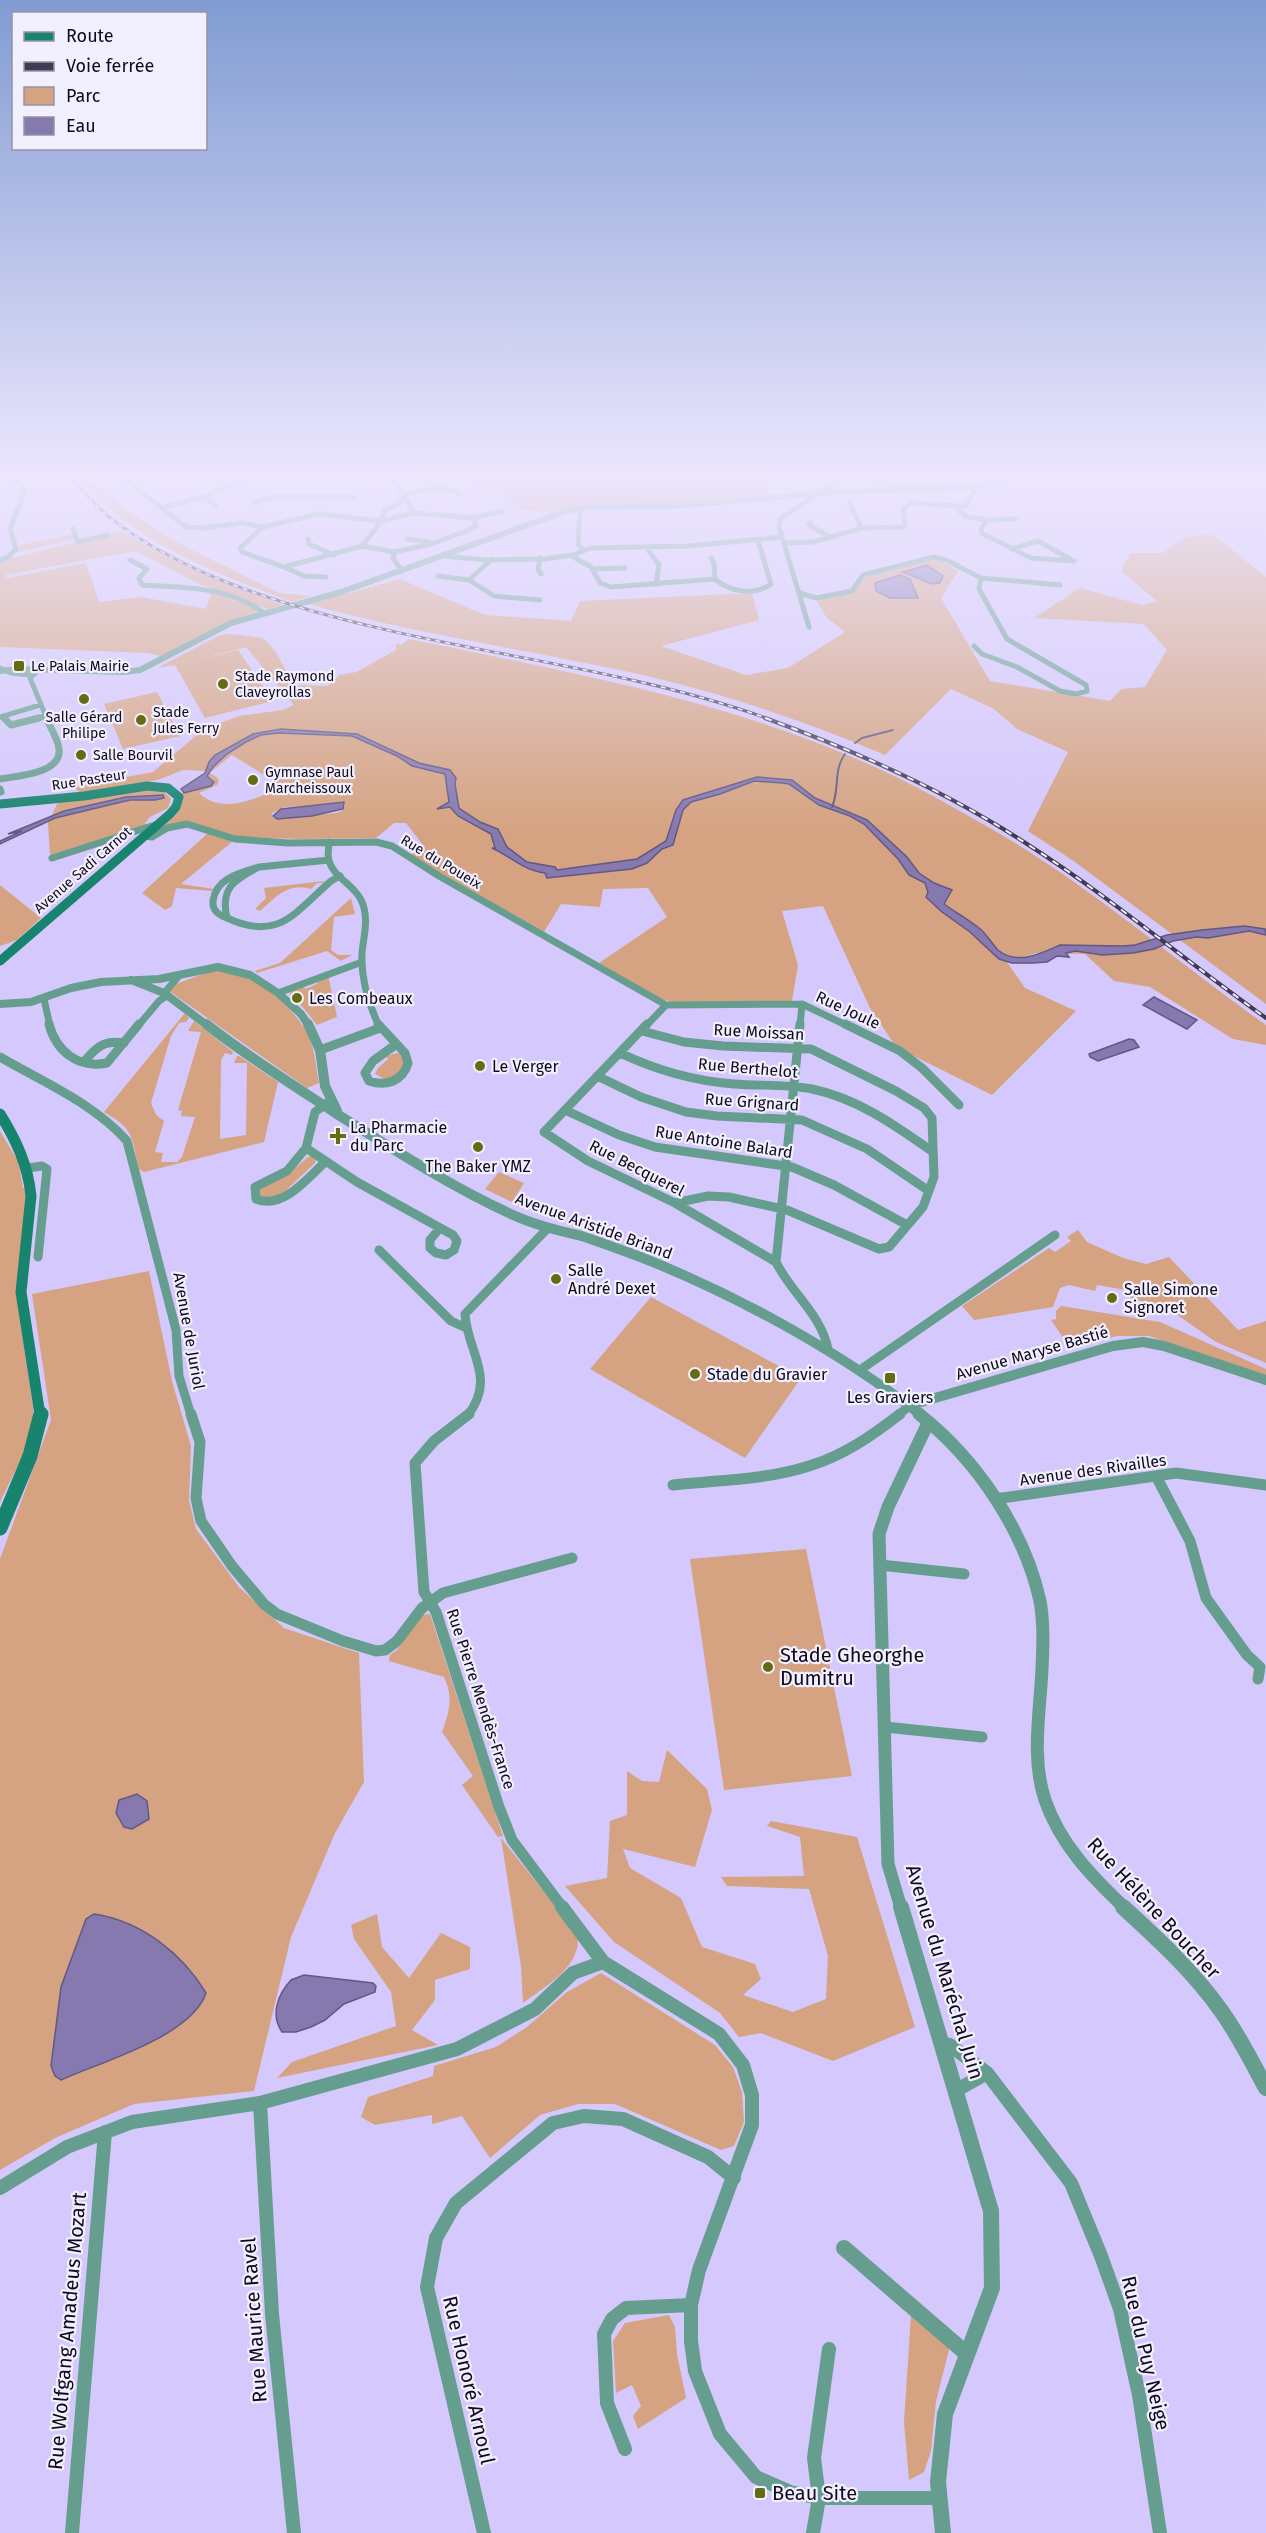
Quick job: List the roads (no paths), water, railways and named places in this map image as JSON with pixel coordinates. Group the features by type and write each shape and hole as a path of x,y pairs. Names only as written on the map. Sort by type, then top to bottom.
{"main road":[{"name":"Rue Pasteur","path":"0,804 76,797 147,786 168,788 179,797"},
{"name":"Avenue Sadi Carnot","path":"0,961 145,836 176,807 179,797"},
{"path":"0,1114 28,1168 31,1196 21,1292 41,1411 37,1435 30,1456 0,1528"}],"street":[{"path":"223,594 255,605 264,613"},
{"path":"1,670 124,672 140,670 231,623 328,594"},
{"path":"492,594 540,600"},
{"path":"800,594 809,627"},
{"path":"804,594 816,598 836,594"},
{"path":"974,646 982,654 1017,667 1060,691 1076,694 1087,691 1086,685 1074,676 1007,639 982,594"},
{"path":"1,670 31,675 39,670"},
{"path":"0,779 38,772 53,766 59,758 59,749 40,705 30,678 31,675"},
{"path":"40,705 2,716 11,725 45,716"},
{"path":"52,858 158,824"},
{"name":"Rue du Poueix","path":"145,836 152,837 167,828 187,824 235,839 288,843 376,842 392,846 439,876 666,1005"},
{"path":"329,842 329,860 340,876 355,887 364,907 366,927 362,962 371,1002 380,1028 395,1045 405,1052 407,1058 408,1064 401,1076 388,1084 380,1085 369,1081 365,1073 368,1066 395,1045"},
{"path":"329,860 245,869 233,875 216,890 212,900 213,908 219,915 245,927 259,930 272,928 340,876"},
{"path":"227,918 223,905 227,888 242,876 260,867"},
{"path":"278,993 362,962"},
{"name":"Avenue Aristide Briand","path":"0,1004 44,999 71,988 179,976 218,967 236,970 250,975 278,993 302,1014 320,1050 326,1103"},
{"path":"44,999 54,1043 60,1051 69,1058 97,1066 107,1063 179,976"},
{"name":"Avenue Aristide Briand","path":"131,980 166,994 241,1050 326,1103 343,1117 420,1167 474,1196 547,1229 580,1236 640,1257 721,1293 828,1349 911,1405 928,1423"},
{"path":"802,1004 776,1262 780,1273 821,1327 828,1349"},
{"name":"Rue Joule","path":"666,1005 802,1004 900,1051 922,1068 959,1105"},
{"name":"Rue Becquerel","path":"666,1005 544,1131 588,1161 675,1203 776,1262"},
{"path":"320,1050 380,1028"},
{"name":"Rue Moissan","path":"642,1031 684,1042 723,1046 811,1049 896,1090 924,1108 932,1118 934,1177 929,1191"},
{"path":"84,1062 101,1042 108,1040 124,1043"},
{"name":"Rue Berthelot","path":"620,1053 651,1068 712,1082 794,1086 854,1104 886,1119 933,1152"},
{"name":"Avenue de Juriol","path":"0,1057 101,1117 120,1130 127,1141 177,1330 179,1376 200,1442 196,1498 201,1521 232,1566 264,1604 277,1614 343,1641 376,1651 385,1650 397,1641 422,1608 443,1593 572,1558"},
{"name":"Rue Grignard","path":"597,1076 641,1097 686,1112 790,1121 802,1120 867,1149 929,1191"},
{"path":"305,1092 325,1086"},
{"path":"326,1103 315,1112 306,1148 300,1160 279,1176 264,1179 255,1187 256,1199 271,1203 281,1200 326,1161"},
{"name":"Rue Antoine Balard","path":"565,1110 619,1135 655,1147 694,1155 787,1166 834,1185 907,1225"},
{"path":"306,1148 357,1182 439,1228"},
{"path":"28,1168 42,1166 47,1169 38,1257"},
{"path":"675,1203 708,1196 797,1212 879,1249 889,1247 923,1207 929,1191"},
{"path":"379,1250 451,1321 464,1327 465,1314 547,1229"},
{"path":"860,1370 1055,1235"},
{"name":"Rue Pierre Mendès-France","path":"464,1327 481,1373 480,1392 474,1409 461,1423 421,1452 415,1463 424,1592 432,1602 499,1807 512,1840 603,1962"},
{"name":"Avenue Maryse Bastié","path":"911,1405 1113,1346 1143,1342 1164,1346 1266,1380"},
{"path":"672,1485 789,1471 825,1461 911,1405"},
{"name":"Rue Hélène Boucher","path":"928,1423 957,1449 979,1475 1017,1533 1034,1576 1040,1602 1043,1641 1043,1674 1036,1738 1042,1791 1057,1828 1080,1864 1170,1951 1227,2018 1266,2088"},
{"name":"Avenue du Maréchal Juin","path":"928,1423 879,1534 888,1864 944,2044 992,2211 992,2288 945,2414 938,2482 943,2533"},
{"name":"Avenue des Rivailles","path":"995,1499 1176,1473 1266,1485"},
{"path":"1156,1476 1190,1541 1206,1598 1247,1655 1260,1667 1258,1679"},
{"path":"880,1566 964,1574"},
{"path":"885,1727 982,1737"},
{"path":"0,2188 67,2147 132,2122 260,2103 457,2049 536,2009 573,1973 603,1962 719,2034 743,2065 752,2095 752,2125 699,2270 691,2305 691,2341 695,2372 720,2434 756,2477 790,2492 819,2499 939,2498"},
{"name":"Rue du Puy Neige","path":"944,2044 950,2045 987,2073 1071,2183 1120,2309 1140,2396 1160,2533"},
{"path":"957,2090 987,2073"},
{"name":"Rue Maurice Ravel","path":"260,2103 272,2314 294,2533"},
{"name":"Rue Honoré Arnoul","path":"484,2533 427,2287 436,2238 456,2204 553,2123 584,2116 622,2119 708,2157 734,2178"},
{"name":"Rue Wolfgang Amadeus Mozart","path":"72,2533 105,2132"},
{"path":"844,2248 967,2354"},
{"path":"625,2450 607,2403 604,2334 612,2319 626,2308 691,2305"},
{"path":"813,2533 819,2499 814,2458 829,2349"}],"water":[{"path":"882,594 916,594 918,598 890,598"},
{"path":"281,729 357,734 419,763 450,770 456,778 459,808 480,822 498,829 507,847 527,862 555,867 557,870 637,859 666,841 676,810 683,800 757,777 792,780 815,798 867,820 907,857 919,873 934,883 952,890 944,904 979,928 1005,955 1029,957 1060,945 1135,945 1167,935 1244,926 1265,929 1266,935 1249,931 1208,938 1196,937 1133,953 1102,955 1076,951 1066,953 1069,957 1057,956 1047,962 1012,963 999,959 970,932 926,897 928,892 925,883 909,875 898,859 864,824 850,816 819,805 789,784 782,783 754,781 691,802 683,810 673,845 662,849 647,863 632,869 547,878 545,873 524,866 492,848 495,848 491,834 458,816 450,807 437,809 449,802 445,774 412,766 397,756 352,736 279,733 261,735 227,754 213,767 207,776 214,782 211,786 184,793 181,789 205,773 209,762 215,755 253,734"},
{"path":"163,795 164,798 155,800 130,800 55,818 0,844 0,841 22,831 8,834 64,811 126,797"},
{"path":"344,802 343,809 312,816 277,819 273,816 281,809"},
{"path":"1154,997 1197,1020 1187,1029 1143,1005"},
{"path":"1129,1039 1134,1040 1139,1047 1098,1061 1090,1057 1089,1054"},
{"path":"137,1794 147,1801 149,1819 132,1829 124,1827 116,1813 119,1800"},
{"path":"94,1914 128,1924 159,1941 185,1965 206,1993 197,2009 164,2035 61,2080 55,2076 51,2066 61,1987 86,1919"},
{"path":"304,1975 373,1983 376,1986 375,1992 344,2004 325,2020 311,2027 296,2032 282,2032 278,2025 276,2012 279,1998 291,1980"}],"waterway":[{"path":"855,743 862,738 893,730"},
{"path":"832,807 839,766 845,754"}],"railway":[{"path":"259,594 348,621 408,635 650,684 769,719"},
{"path":"765,718 867,758 996,825 1058,864 1266,1018"}],"place":[{"name":"Le Palais Mairie","path":"19,666"},
{"name":"Stade Raymond Claveyrollas","path":"223,684"},
{"name":"Salle Gérard Philipe","path":"84,699"},
{"name":"Stade Jules Ferry","path":"141,720"},
{"name":"Salle Bourvil","path":"81,755"},
{"name":"Gymnase Paul Marcheissoux","path":"253,780"},
{"name":"Les Combeaux","path":"297,998"},
{"name":"Le Verger","path":"480,1066"},
{"name":"La Pharmacie du Parc","path":"338,1136"},
{"name":"The Baker YMZ","path":"478,1147"},
{"name":"Salle André Dexet","path":"556,1279"},
{"name":"Salle Simone Signoret","path":"1112,1298"},
{"name":"Stade du Gravier","path":"695,1374"},
{"name":"Les Graviers","path":"890,1378"},
{"name":"Stade Gheorghe Dumitru","path":"768,1667"},
{"name":"Beau Site","path":"760,2493"}]}
